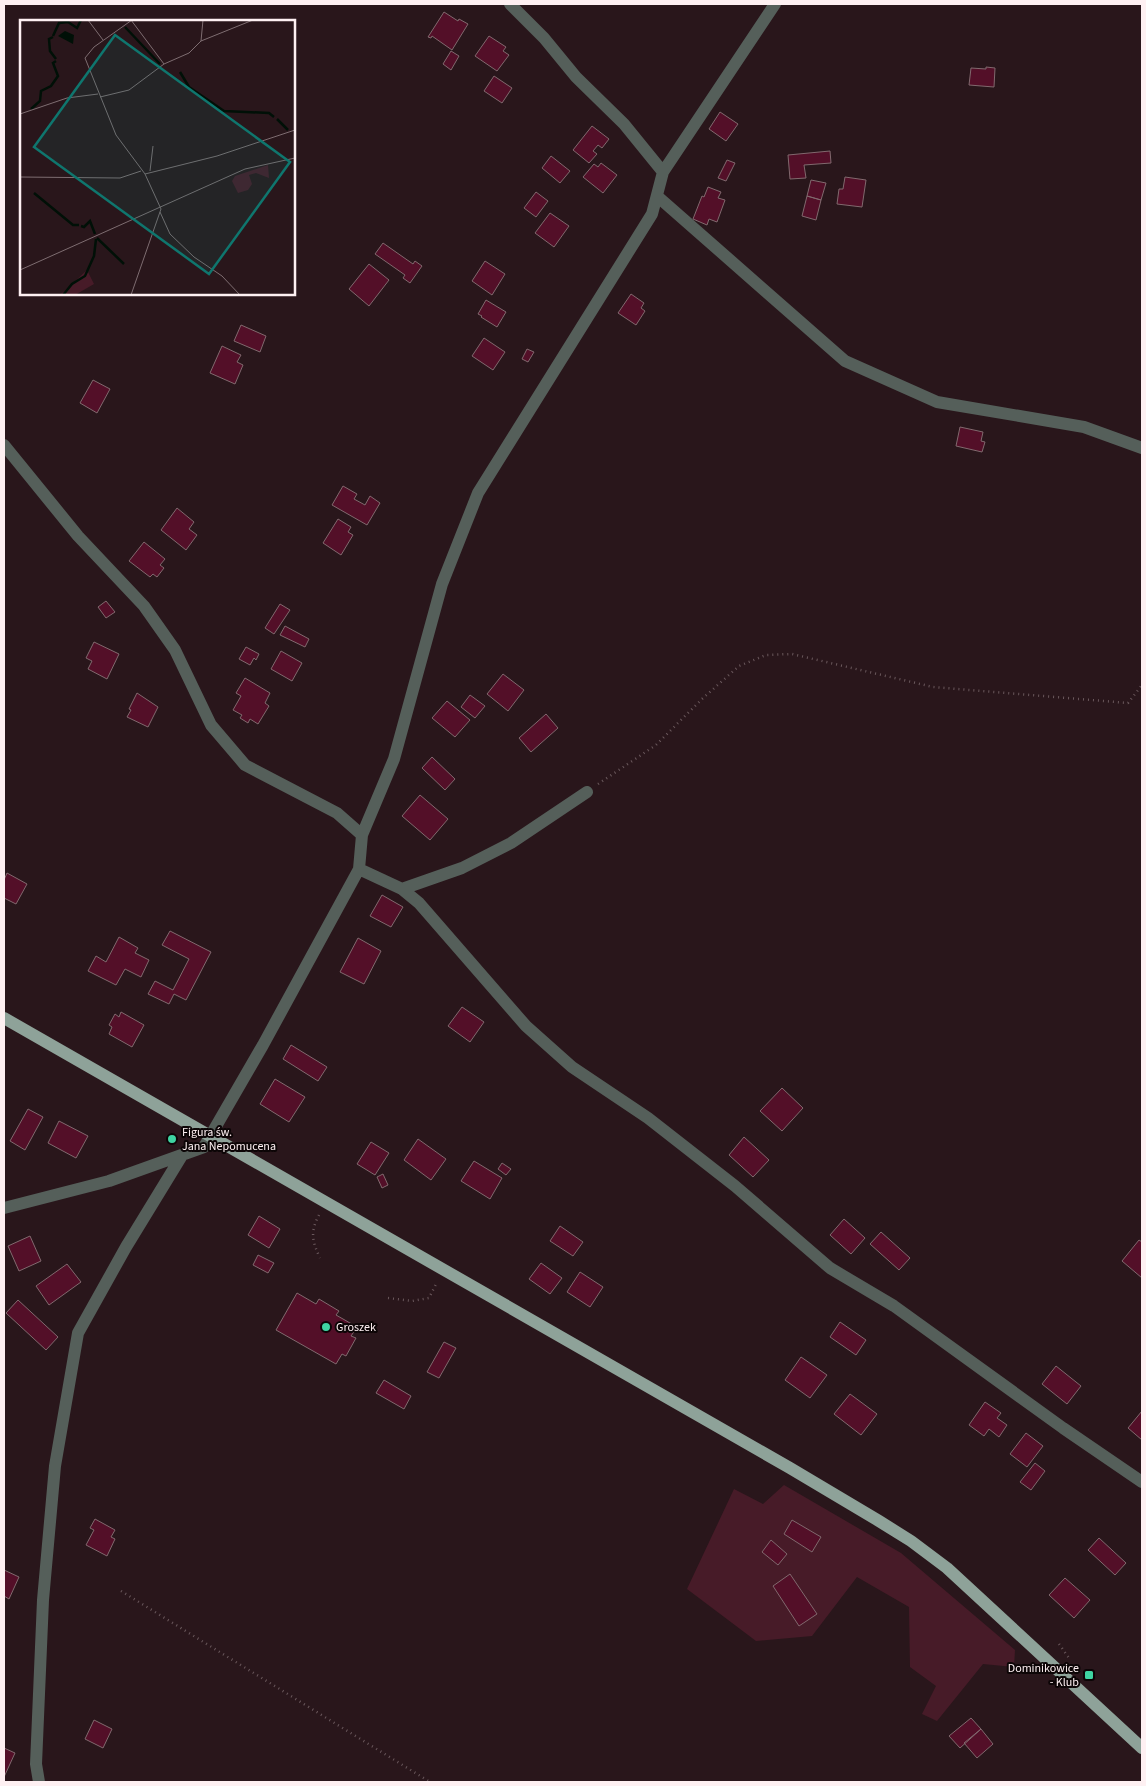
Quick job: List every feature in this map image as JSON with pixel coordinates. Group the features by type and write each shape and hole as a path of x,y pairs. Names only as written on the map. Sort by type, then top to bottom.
{"main road":[{"path":"4,1018 790,1468 911,1541 954,1574 1142,1748"}],"street":[{"path":"510,4 544,38 576,77 624,124 664,172"},
{"path":"4,1208 109,1181 181,1157 204,1147 263,1045 359,869 362,835 394,759 442,584 478,493 652,214 664,172 775,4"},
{"path":"657,196 845,361 937,402 1084,427 1142,448"},
{"path":"4,445 78,536 144,606 175,650 211,725 246,766 338,813 362,835"},
{"path":"402,888 462,868 512,843 586,792"},
{"path":"359,869 402,888 419,903 526,1026 572,1067 648,1118 714,1169 830,1268 894,1306 1063,1428 1142,1482"},
{"path":"39,1782 36,1764 43,1600 55,1466 78,1334 126,1247 181,1157"}],"path":[{"path":"586,792 656,745 702,699 739,666 766,655 792,654 933,687 1128,703 1142,685"},
{"path":"320,1258 312,1241 316,1222 326,1202"},
{"path":"388,1298 412,1301 429,1298 444,1270"},
{"path":"121,1591 430,1782"},
{"path":"1059,1644 1069,1658"}],"shaded area":[{"path":"784,1485 901,1553 1015,1650 1014,1667 983,1664 937,1721 922,1714 936,1686 910,1667 909,1607 857,1577 812,1636 756,1641 687,1589 734,1489 763,1504"}],"building":[{"path":"444,12 458,21 459,19 468,24 452,50 432,36 431,38 428,37"},
{"path":"489,36 506,47 503,51 509,55 497,71 475,56"},
{"path":"451,51 459,56 451,70 443,64"},
{"path":"986,67 995,68 994,87 969,85 971,68 986,69"},
{"path":"494,76 512,88 502,103 484,91"},
{"path":"720,112 738,124 726,141 709,129"},
{"path":"592,126 609,139 602,148 598,145 593,151 597,154 589,163 573,150"},
{"path":"830,151 831,163 804,165 806,178 790,179 788,155"},
{"path":"551,156 570,171 560,183 542,168"},
{"path":"727,160 735,163 726,181 718,178"},
{"path":"601,163 617,175 603,193 583,177 594,164 598,167"},
{"path":"845,177 866,180 862,207 837,204 839,189 843,189"},
{"path":"811,180 826,183 821,200 807,196"},
{"path":"708,187 721,192 718,198 725,200 717,222 709,219 707,225 693,219 702,196 704,197"},
{"path":"536,192 548,201 536,217 524,208"},
{"path":"807,196 821,200 816,220 802,216"},
{"path":"550,213 569,226 554,247 535,233"},
{"path":"383,243 413,264 415,261 422,266 410,283 403,278 405,275 375,254"},
{"path":"485,261 505,274 492,295 472,281"},
{"path":"369,264 389,280 369,306 349,289"},
{"path":"631,294 644,303 641,308 645,311 636,325 618,313"},
{"path":"486,300 506,312 497,327 478,314"},
{"path":"241,325 266,336 260,352 234,341"},
{"path":"484,338 505,352 493,370 472,356"},
{"path":"222,346 241,355 237,362 243,365 235,384 210,373"},
{"path":"527,349 534,352 528,362 522,359"},
{"path":"93,380 110,389 97,413 80,403"},
{"path":"960,427 983,432 981,441 985,442 982,452 956,446"},
{"path":"343,486 357,494 354,499 365,505 370,496 380,503 367,525 332,505"},
{"path":"177,508 194,522 189,529 197,535 186,550 161,530"},
{"path":"338,519 351,527 348,532 353,535 341,555 323,543"},
{"path":"144,542 165,559 160,565 164,568 157,577 153,574 150,577 129,561"},
{"path":"106,601 115,612 106,618 98,607"},
{"path":"280,604 290,610 274,634 265,628"},
{"path":"285,626 309,639 305,647 280,635"},
{"path":"94,642 119,654 107,679 88,669 92,661 86,658"},
{"path":"246,647 259,654 250,665 239,659"},
{"path":"281,651 302,663 292,681 271,669"},
{"path":"503,674 524,690 508,711 487,694"},
{"path":"245,678 270,693 265,703 269,706 258,724 250,719 248,723 240,718 242,715 233,710 241,696 236,693"},
{"path":"137,693 158,707 148,727 127,717"},
{"path":"470,695 485,706 475,718 461,707"},
{"path":"447,701 470,720 455,737 432,718"},
{"path":"546,714 558,728 531,752 519,738"},
{"path":"432,757 455,779 445,790 422,768"},
{"path":"420,795 448,819 430,840 402,816"},
{"path":"7,873 27,884 16,904 4,898 4,880"},
{"path":"382,895 403,907 391,927 370,916"},
{"path":"170,931 211,952 186,1000 174,994 169,1004 148,994 155,981 173,990 189,959 162,945"},
{"path":"119,937 138,948 135,953 149,960 141,977 125,969 116,985 88,971 96,956 106,962"},
{"path":"358,938 381,951 364,984 340,972"},
{"path":"462,1007 484,1022 470,1042 448,1026"},
{"path":"121,1012 144,1025 132,1047 109,1034 112,1027 109,1025 115,1014 119,1017"},
{"path":"291,1045 327,1067 318,1081 283,1059"},
{"path":"275,1079 305,1097 289,1122 260,1104"},
{"path":"782,1088 803,1108 782,1131 760,1111"},
{"path":"28,1109 43,1117 25,1150 10,1141"},
{"path":"59,1121 88,1136 76,1158 48,1143"},
{"path":"744,1137 769,1160 753,1177 729,1155"},
{"path":"418,1139 446,1159 431,1180 404,1160"},
{"path":"371,1142 389,1153 375,1175 357,1164"},
{"path":"474,1161 502,1178 490,1199 461,1181"},
{"path":"502,1163 511,1169 506,1175 498,1169"},
{"path":"383,1174 388,1185 382,1188 377,1177"},
{"path":"259,1216 280,1229 269,1248 248,1235"},
{"path":"844,1219 865,1238 851,1254 830,1235"},
{"path":"560,1226 583,1242 573,1256 550,1241"},
{"path":"881,1232 910,1258 899,1270 870,1244"},
{"path":"30,1236 41,1261 19,1271 8,1246"},
{"path":"1139,1240 1142,1242 1142,1278 1122,1261"},
{"path":"258,1255 274,1263 268,1273 253,1265"},
{"path":"541,1263 562,1278 550,1294 529,1279"},
{"path":"67,1264 81,1282 49,1305 36,1286"},
{"path":"580,1272 603,1287 590,1307 567,1292"},
{"path":"297,1293 316,1304 319,1299 339,1311 336,1315 357,1327 351,1336 356,1338 346,1356 342,1354 336,1364 276,1330"},
{"path":"18,1300 58,1337 46,1350 6,1313"},
{"path":"840,1322 866,1340 856,1355 830,1337"},
{"path":"444,1342 456,1348 439,1378 427,1372"},
{"path":"801,1357 827,1375 810,1398 785,1380"},
{"path":"1056,1366 1081,1386 1067,1404 1042,1384"},
{"path":"384,1380 411,1396 404,1409 376,1393"},
{"path":"850,1394 877,1414 861,1435 834,1414"},
{"path":"985,1402 1001,1413 997,1418 1007,1425 999,1437 989,1429 984,1436 969,1425"},
{"path":"1142,1411 1142,1440 1128,1428"},
{"path":"1026,1433 1043,1446 1027,1467 1010,1454"},
{"path":"1035,1463 1045,1471 1031,1490 1020,1482"},
{"path":"95,1519 115,1530 111,1537 115,1539 107,1556 86,1545 94,1530 90,1528"},
{"path":"792,1520 821,1537 812,1552 784,1534"},
{"path":"1099,1538 1126,1563 1115,1575 1088,1550"},
{"path":"771,1540 787,1554 778,1565 762,1552"},
{"path":"4,1570 19,1577 9,1599 4,1596"},
{"path":"790,1574 817,1614 799,1626 773,1586"},
{"path":"1065,1578 1090,1600 1074,1618 1049,1595"},
{"path":"971,1718 981,1729 960,1748 949,1736"},
{"path":"94,1720 112,1729 103,1748 85,1739"},
{"path":"981,1729 993,1744 977,1758 964,1743"},
{"path":"4,1748 15,1753 4,1777"}],"place":[{"name":"Figura św. Jana Nepomucena","path":"172,1139"},
{"name":"Groszek","path":"326,1327"},
{"name":"Dominikowice - Klub","path":"1089,1675"}]}
